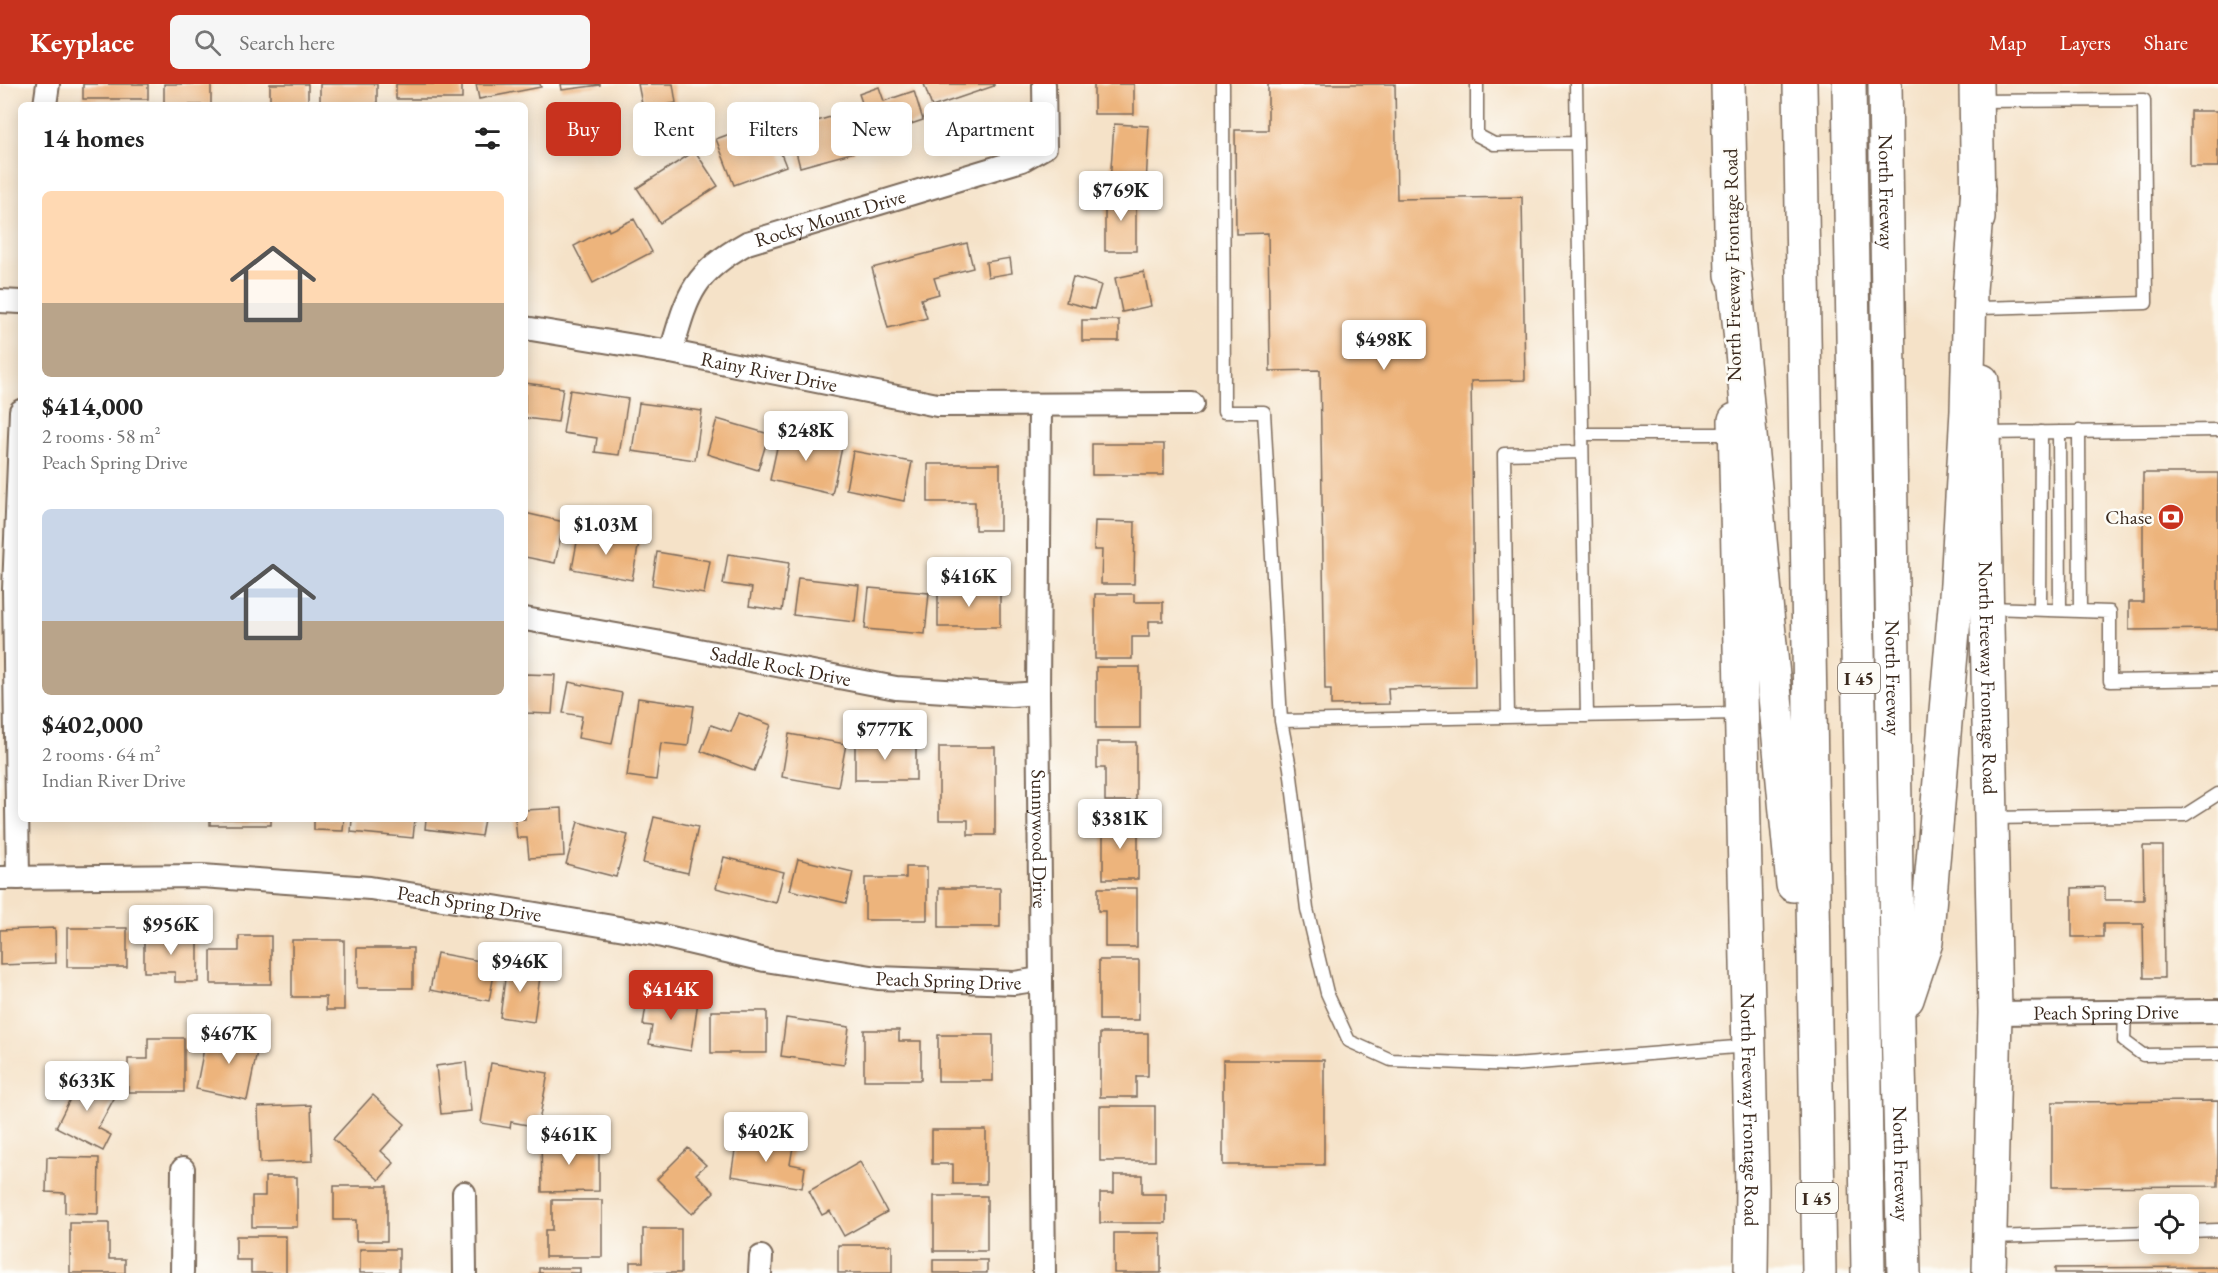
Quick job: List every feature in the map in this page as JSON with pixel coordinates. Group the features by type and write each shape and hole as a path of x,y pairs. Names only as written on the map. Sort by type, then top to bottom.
{"main road":[{"name":"North Freeway Frontage Road","path":"1728,84 1752,1188 1750,1273"},
{"name":"I 45","path":"1800,84 1819,1273"},
{"name":"North Freeway","path":"1849,84 1868,1273"},
{"name":"North Freeway","path":"1885,84 1898,1024 1904,1273"},
{"name":"North Freeway Frontage Road","path":"1976,92 1995,1013 1989,1273"},
{"path":"1898,1024 1926,942 1957,584 1967,411 1970,290 1978,189"},
{"path":"1732,247 1816,1123"}],"street":[{"path":"45,102 48,84"},
{"name":"Rocky Mount Drive","path":"671,352 683,310 695,284 710,268 747,243 1022,160 1045,147 1044,84"},
{"path":"0,301 18,302"},
{"name":"Rainy River Drive","path":"528,328 671,352 937,405 1191,404"},
{"name":"Sunnywood Drive","path":"1040,405 1038,693 1044,1273"},
{"path":"9,878 12,590 18,471"},
{"name":"Saddle Rock Drive","path":"528,620 896,688 1011,695 1038,693"},
{"name":"Peach Spring Drive","path":"9,878 202,876 370,888 654,934 765,960 878,978 1014,983 1041,979"},
{"name":"Peach Spring Drive","path":"1995,1013 2218,1011"},
{"path":"182,1273 183,1169"},
{"path":"464,1192 465,1273"}],"lane":[{"path":"1223,84 1224,412 1264,412 1281,721 1290,768 1307,909 1327,993 1349,1041 1391,1060 1513,1065 1749,1046"},
{"path":"1477,84 1477,135 1494,144 1576,143"},
{"path":"1576,84 1587,716"},
{"path":"1976,92 2144,100 2146,303 1980,308"},
{"path":"1983,433 2218,430"},
{"path":"2079,431 2080,611"},
{"path":"2040,609 2041,432"},
{"path":"2059,432 2060,610"},
{"path":"1582,434 1736,434"},
{"path":"1508,717 1504,454 1582,452"},
{"path":"1986,608 2110,612 2110,681 2218,680"},
{"path":"1281,721 1742,713"},
{"path":"1991,819 2185,815 2218,794"},
{"path":"2125,1012 2124,1041 2143,1055 2218,1054"},
{"path":"2199,1231 2218,1230"},
{"path":"1990,1237 2139,1232"}],"building":[{"path":"83,84 148,84 148,99 83,99"},
{"path":"164,84 211,84 211,102 164,102"},
{"path":"270,84 308,84 308,102 270,102"},
{"path":"320,84 377,84 377,102 320,102"},
{"path":"396,84 462,84 462,99 396,99"},
{"path":"476,84 540,84 541,87 479,99"},
{"path":"561,84 600,84 600,85 562,90"},
{"path":"638,84 673,84 676,102 642,102"},
{"path":"924,84 994,84 994,86 947,102 930,102"},
{"path":"1094,84 1134,84 1134,114 1094,114"},
{"path":"1268,84 1395,84 1397,199 1522,197 1525,380 1471,381 1475,687 1388,688 1389,704 1331,705 1331,689 1325,689 1320,370 1270,371 1268,233 1236,234 1235,130 1268,130"},
{"path":"879,87 884,101 914,91 923,120 912,124 912,102 862,102 859,94"},
{"path":"2190,111 2218,111 2218,167 2190,167"},
{"path":"831,117 831,156 840,156 800,167 797,156 819,156 819,120"},
{"path":"1114,124 1149,126 1146,185 1110,183"},
{"path":"727,135 727,156 782,156 786,166 734,185 716,139"},
{"path":"687,156 698,156 718,186 660,223 637,188"},
{"path":"1105,194 1136,194 1136,251 1105,251"},
{"path":"634,219 652,252 593,283 574,246 608,228 609,231"},
{"path":"967,243 973,268 934,278 939,294 921,299 927,318 888,328 872,268"},
{"path":"1010,258 1012,273 988,277 986,262"},
{"path":"1144,272 1151,306 1122,312 1115,278"},
{"path":"1073,277 1101,285 1094,309 1066,302"},
{"path":"1082,320 1119,320 1119,341 1082,341"},
{"path":"528,383 563,388 558,422 528,418"},
{"path":"570,390 628,399 619,455 595,452 597,438 563,433"},
{"path":"639,403 702,411 695,460 632,451"},
{"path":"717,419 769,434 758,470 707,454"},
{"path":"781,429 843,443 832,494 770,480"},
{"path":"1092,444 1164,444 1164,475 1092,475"},
{"path":"853,451 912,462 904,501 846,489"},
{"path":"928,464 1000,464 1000,530 975,530 975,502 928,502"},
{"path":"2143,473 2218,473 2218,629 2129,630 2129,602 2143,602"},
{"path":"528,514 564,522 555,563 528,558"},
{"path":"1095,521 1135,522 1134,584 1101,584 1102,550 1094,550"},
{"path":"579,531 639,542 632,580 572,569"},
{"path":"657,552 710,561 704,594 652,585"},
{"path":"728,554 789,563 782,611 749,606 752,588 723,584"},
{"path":"798,578 859,585 855,622 793,615"},
{"path":"869,588 929,593 925,634 865,629"},
{"path":"938,589 1000,589 1000,627 938,627"},
{"path":"1095,594 1134,594 1134,602 1163,602 1163,621 1149,621 1149,637 1132,637 1132,659 1095,659"},
{"path":"1096,667 1140,667 1140,728 1096,728"},
{"path":"528,674 555,675 552,714 528,713"},
{"path":"569,682 622,693 612,744 578,738 582,716 563,713"},
{"path":"638,698 694,706 688,746 661,743 656,780 627,776"},
{"path":"739,713 771,725 754,771 701,751 711,725 731,732"},
{"path":"789,734 846,744 838,787 782,777"},
{"path":"855,742 916,742 916,780 855,780"},
{"path":"1097,742 1136,742 1136,801 1105,801 1105,768 1097,768"},
{"path":"939,747 995,747 995,835 968,835 968,820 939,820"},
{"path":"562,808 564,856 529,858 527,838 517,838 515,822 528,822 528,810"},
{"path":"654,817 698,827 688,873 643,863"},
{"path":"1103,820 1138,820 1138,879 1103,879"},
{"path":"210,822 271,822 271,825 210,825"},
{"path":"314,822 344,822 343,831 314,830"},
{"path":"352,822 415,822 413,838 351,832"},
{"path":"426,822 483,822 481,836 425,829"},
{"path":"578,822 628,835 616,877 566,864"},
{"path":"2143,846 2163,846 2164,978 2144,978 2143,924 2103,924 2103,937 2072,937 2072,888 2105,887 2105,900 2144,900"},
{"path":"724,857 784,872 776,903 716,888"},
{"path":"798,859 853,872 846,903 790,890"},
{"path":"906,867 927,867 927,920 865,920 865,878 906,878"},
{"path":"939,888 1000,888 1000,927 939,927"},
{"path":"1098,888 1137,888 1137,947 1105,947 1105,911 1098,911"},
{"path":"55,928 56,963 0,965 0,930"},
{"path":"67,928 127,928 127,967 67,967"},
{"path":"144,930 174,931 174,941 198,941 198,982 175,982 175,972 144,972"},
{"path":"239,936 271,936 271,984 211,984 211,951 239,951"},
{"path":"292,940 344,940 344,1010 326,1010 326,997 292,997"},
{"path":"357,948 413,948 413,988 357,988"},
{"path":"437,953 496,964 489,1001 430,990"},
{"path":"1099,960 1139,960 1139,1020 1099,1020"},
{"path":"507,964 541,969 534,1022 500,1017"},
{"path":"648,993 698,1001 691,1051 649,1044 652,1026 643,1025"},
{"path":"711,1011 767,1011 767,1053 711,1053"},
{"path":"786,1018 849,1027 844,1065 781,1056"},
{"path":"226,1030 260,1037 247,1100 196,1089 206,1038 223,1042"},
{"path":"864,1030 899,1030 899,1041 921,1041 921,1080 864,1080"},
{"path":"1100,1033 1148,1033 1148,1076 1136,1076 1136,1097 1100,1097"},
{"path":"938,1035 993,1035 993,1081 938,1081"},
{"path":"148,1038 184,1038 184,1092 128,1092 128,1059 148,1059"},
{"path":"1223,1060 1324,1060 1324,1165 1223,1165"},
{"path":"466,1062 471,1111 441,1114 436,1066"},
{"path":"491,1063 548,1073 538,1127 511,1122 510,1128 481,1123"},
{"path":"77,1073 117,1093 98,1128 111,1135 103,1151 56,1127 73,1093 68,1091"},
{"path":"373,1095 405,1124 381,1151 394,1163 379,1180 333,1139"},
{"path":"2218,1101 2218,1186 2052,1187 2052,1102"},
{"path":"311,1105 313,1161 260,1163 258,1107"},
{"path":"1100,1106 1155,1106 1155,1161 1100,1161"},
{"path":"932,1130 986,1130 986,1184 953,1184 953,1164 932,1164"},
{"path":"541,1136 577,1136 577,1148 599,1148 599,1191 542,1192"},
{"path":"737,1138 793,1147 790,1164 805,1167 802,1188 731,1176"},
{"path":"688,1148 706,1165 696,1174 714,1192 692,1214 657,1179"},
{"path":"47,1157 99,1158 98,1214 65,1213 65,1193 46,1192"},
{"path":"860,1162 887,1212 844,1236 830,1211 822,1215 809,1191"},
{"path":"1114,1175 1142,1175 1142,1194 1166,1194 1166,1223 1100,1223 1100,1193 1114,1193"},
{"path":"265,1177 297,1177 297,1227 252,1227 252,1196 265,1196"},
{"path":"334,1186 387,1186 387,1241 356,1241 356,1220 334,1220"},
{"path":"934,1196 987,1196 987,1251 934,1251"},
{"path":"552,1200 602,1200 602,1257 545,1257 545,1230 552,1230"},
{"path":"70,1223 109,1223 109,1259 125,1259 125,1273 70,1273"},
{"path":"643,1229 681,1229 681,1273 630,1273 630,1262 643,1262"},
{"path":"1114,1233 1161,1233 1161,1273 1114,1273"},
{"path":"236,1236 286,1236 286,1273 251,1273 251,1260 236,1260"},
{"path":"838,1245 892,1245 892,1273 838,1273"},
{"path":"360,1249 399,1249 399,1273 360,1273"},
{"path":"933,1260 987,1260 987,1273 933,1273"},
{"path":"2218,1267 2218,1273 2055,1273 2055,1268"},
{"path":"539,1268 580,1268 580,1273 539,1273"}],"place":[{"name":"Chase","path":"2171,517"}]}
